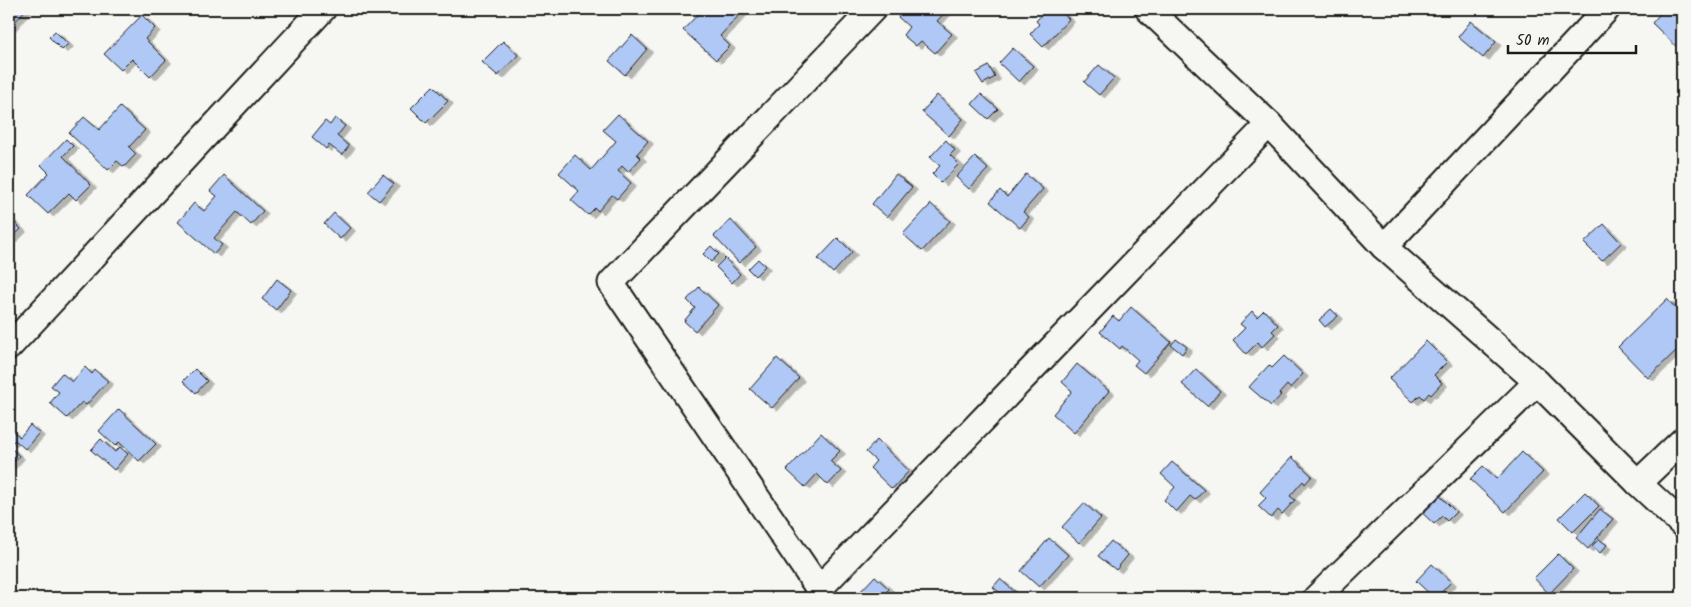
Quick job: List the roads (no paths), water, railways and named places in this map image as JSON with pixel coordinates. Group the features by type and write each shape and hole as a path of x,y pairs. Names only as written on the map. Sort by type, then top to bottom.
{"street":[{"path":"9,347 323,9"},
{"path":"873,9 611,283 819,589 1269,124"},
{"path":"1148,9 1269,124 1384,247 1537,382 1682,524"},
{"path":"1384,247 1607,9"},
{"path":"1316,598 1537,382"},
{"path":"1638,483 1682,441"}]}
